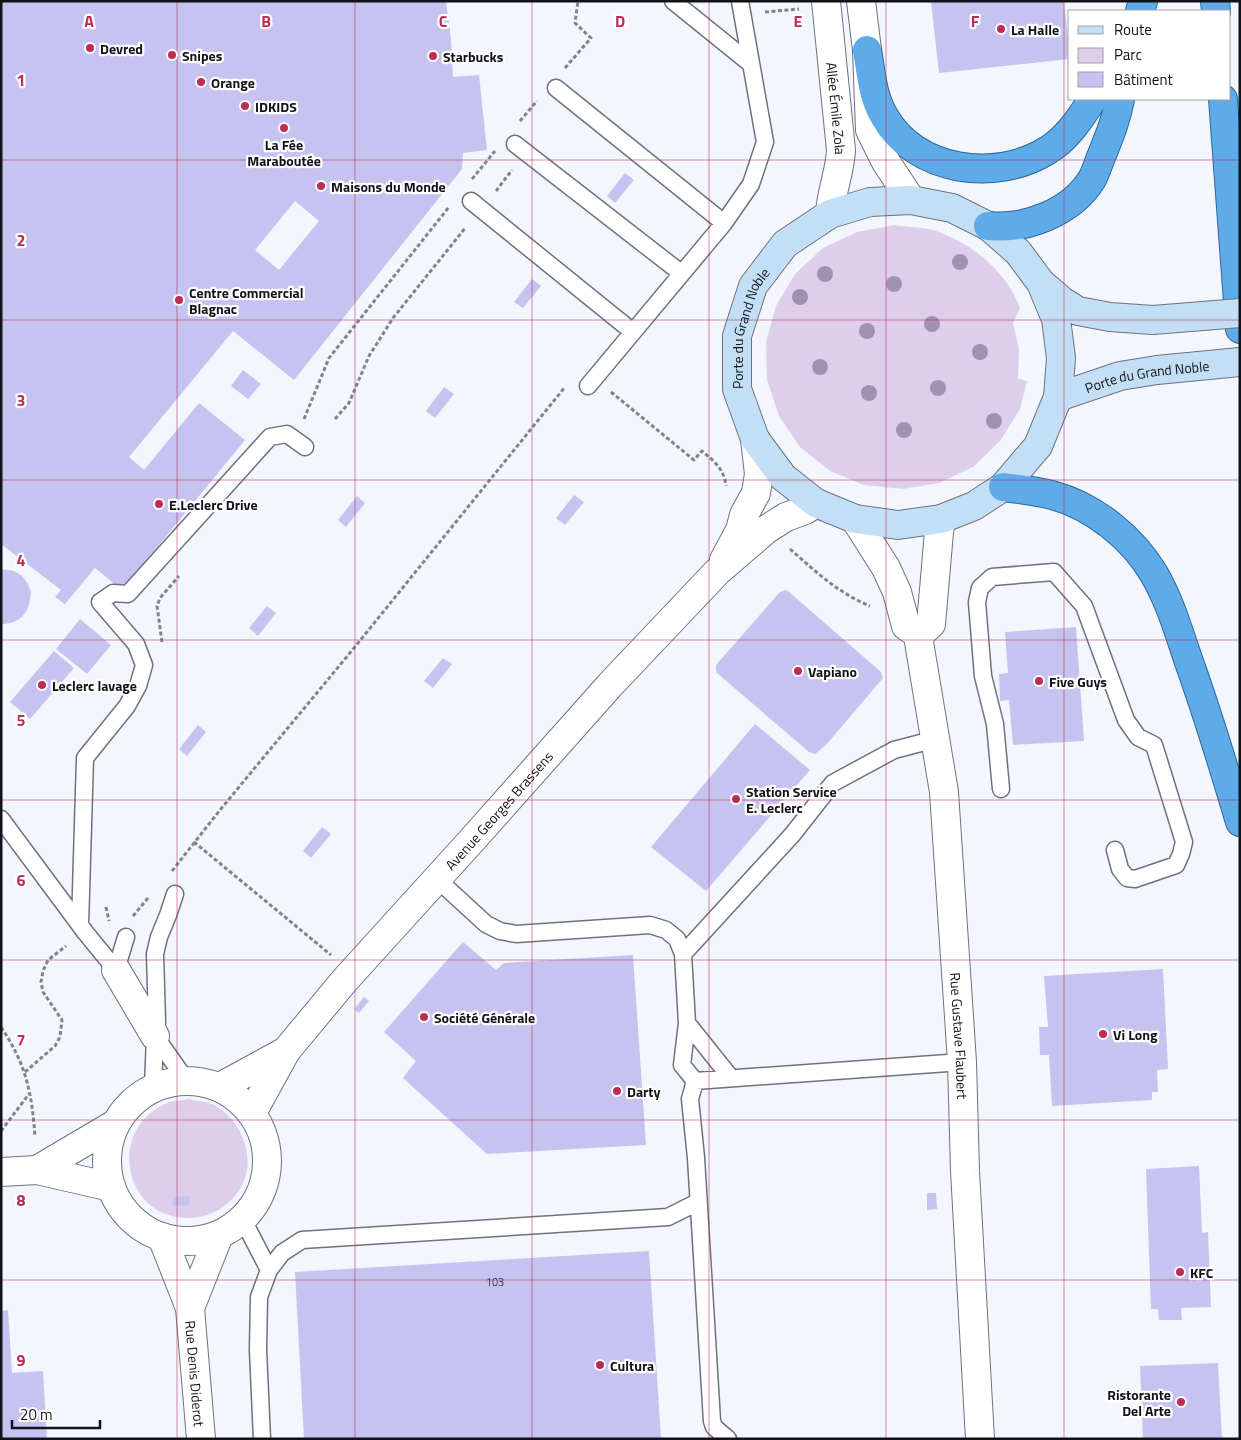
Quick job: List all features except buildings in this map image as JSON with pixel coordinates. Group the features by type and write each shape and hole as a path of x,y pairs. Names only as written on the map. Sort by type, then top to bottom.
{"highway":[{"path":"867,50 875,97 883,116 894,133 920,153 956,166 980,170 1028,161 1049,150 1070,132 1092,100"},
{"path":"988,226 1001,228 1043,219 1057,212 1081,192 1092,179 1110,137 1120,100"},
{"path":"1223,100 1240,329"},
{"path":"1003,487 1052,495 1079,505 1120,532 1138,551 1155,575 1168,603 1219,749 1240,822"}],"main road":[{"name":"Porte du Grand Noble","path":"1041,283 1056,319 1062,358 1058,397 1038,446 1003,487 974,506 941,519 898,525 855,519 816,503 783,477 755,439 737,389 736,336 753,286 786,244 830,214 870,202 911,200 952,208 988,226 1018,252 1041,283 1062,301 1078,311 1110,317 1153,320 1240,313"},
{"name":"Porte du Grand Noble","path":"1058,397 1120,376 1157,370 1240,362"}],"street":[{"name":"Allée Émile Zola","path":"826,1 841,150 840,166 830,196 830,214"},
{"path":"862,1 867,50 870,130 886,162 911,200"},
{"name":"Avenue Georges Brassens","path":"717,572 740,530 744,515 756,492 759,474 755,439"},
{"name":"Avenue Georges Brassens","path":"252,1113 286,1051 345,980 438,879 610,685 717,572 767,529 786,517 805,510 816,503"},
{"path":"855,519 886,568 897,592 906,626 919,636 930,624 941,519"},
{"name":"Rue Gustave Flaubert","path":"919,636 944,792 962,1062 965,1171 980,1439"},
{"path":"116,970 155,1036"},
{"name":"Avenue Georges Brassens","path":"220,1087 286,1051"},
{"path":"186,1080 220,1087 232,1094 252,1113 263,1132 268,1160 258,1200 242,1220 219,1235 196,1241 162,1237 130,1218 118,1202 111,1187 107,1154 115,1124 130,1104 153,1088 186,1080"},
{"path":"37,1170 115,1124"},
{"path":"1,1172 37,1170 111,1187"},
{"name":"Rue Denis Diderot","path":"190,1308 219,1235"},
{"name":"Rue Denis Diderot","path":"162,1237 190,1308 201,1439"}],"lane":[{"path":"673,1 751,64"},
{"path":"592,382 724,224 751,184 765,142 740,1"},
{"path":"556,88 724,224"},
{"path":"515,144 681,274"},
{"path":"476,205 633,332"},
{"path":"83,929 85,758 127,706 138,686 144,665 136,644 100,602 113,593 128,594 270,437 287,434 305,448"},
{"path":"1001,789 995,724 983,676 977,602 980,588 992,577 1054,572 1084,606 1126,720 1138,737 1154,746 1184,842 1176,865 1135,879 1127,878 1120,869 1115,850"},
{"path":"683,954 792,835 833,783 894,750 936,739"},
{"path":"1,819 116,970"},
{"path":"438,879 486,924 500,931 516,934 650,925 666,930 677,939 683,954 686,1023 682,1065 695,1081"},
{"path":"153,1088 158,1009 155,954 174,894"},
{"path":"116,970 126,938"},
{"path":"686,1023 731,1078"},
{"path":"155,1036 186,1080"},
{"path":"695,1081 962,1062"},
{"path":"695,1081 690,1099 712,1421 714,1427 728,1439"},
{"path":"262,1439 258,1350 259,1296 269,1270 282,1253 302,1240 668,1217 698,1202"},
{"path":"242,1220 269,1270"}],"path":[{"path":"335,419 349,403 369,356 393,318 476,205 515,167"},
{"path":"169,874 580,368 592,382 694,460 702,451 718,465 724,476 726,491"},
{"path":"783,542 831,585 858,601 872,606"},
{"path":"194,842 338,960"},
{"path":"131,920 152,893"},
{"path":"25,1072 55,1046 60,1037 62,1020 43,992 41,982 42,971 48,960 83,929 109,921 116,922"},
{"path":"1,1028 14,1046 25,1072 34,1114 37,1170"},
{"path":"1,1131 30,1094"}],"green space":[{"path":"894,225 928,229 947,235 985,259 1006,281 1020,308 1013,323 1019,349 1018,379 1027,381 1020,409 1000,441 973,467 939,483 902,489 864,485 830,471 800,447 779,416 767,380 766,342 776,306 795,274 823,248 857,232"},
{"path":"189,1099 212,1104 224,1111 241,1133 248,1159 247,1172 242,1185 229,1202 213,1213 187,1218 165,1214 148,1203 136,1188 130,1170 130,1150 136,1131 148,1115 169,1102"}],"place":[{"name":"La Halle","path":"1001,29"},
{"name":"Devred","path":"90,48"},
{"name":"Snipes","path":"172,55"},
{"name":"Starbucks","path":"433,56"},
{"name":"Orange","path":"201,82"},
{"name":"IDKIDS","path":"245,106"},
{"name":"La Fée Maraboutée","path":"284,128"},
{"name":"Maisons du Monde","path":"321,186"},
{"name":"Centre Commercial Blagnac","path":"179,300"},
{"name":"E.Leclerc Drive","path":"159,504"},
{"name":"Vapiano","path":"798,671"},
{"name":"Five Guys","path":"1039,681"},
{"name":"Leclerc lavage","path":"42,685"},
{"name":"Station Service E. Leclerc","path":"736,799"},
{"name":"Société Générale","path":"424,1017"},
{"name":"Vi Long","path":"1103,1034"},
{"name":"Darty","path":"617,1091"},
{"name":"KFC","path":"1180,1272"},
{"name":"Cultura","path":"600,1365"},
{"name":"Ristorante Del Arte","path":"1181,1402"}]}
